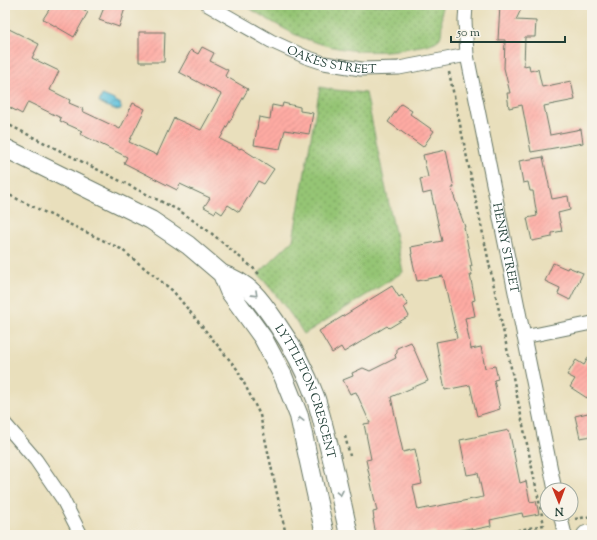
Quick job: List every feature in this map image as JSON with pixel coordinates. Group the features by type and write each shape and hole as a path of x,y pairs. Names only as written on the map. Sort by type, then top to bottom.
{"street":[{"name":"OAKES STREET","path":"208,5 271,41 306,57 324,63 361,69 399,68 467,55"},
{"name":"HENRY STREET","path":"466,5 465,21 467,55 553,482"},
{"name":"LYTTLETON CRESCENT","path":"5,148 151,220 188,245 222,274 247,286 260,300 286,337 306,376 316,400 332,455 349,535"},
{"name":"LYTTLETON CRESCENT","path":"222,274 229,291 263,338 283,376 299,416 325,535"},
{"path":"524,336 592,323"},
{"path":"5,424 36,460 62,498 81,535"},
{"path":"562,522 564,535"},
{"path":"586,535 592,534"}],"path":[{"path":"446,59 544,525"},
{"path":"5,193 121,249 173,291 237,369 260,415 286,535"},
{"path":"579,517 592,516"},
{"path":"494,535 544,525 551,522"},
{"path":"529,528 530,535"}],"green space":[{"path":"244,5 442,5 441,35 438,40 432,43 399,50 368,51 338,48 308,40 294,34"},
{"path":"320,87 366,93 403,272 304,334 282,303 258,274 293,240"}],"water":[{"path":"102,95 121,104 121,109 117,110 99,102"}],"building":[{"path":"52,5 76,5 88,12 74,37 43,19"},
{"path":"105,5 126,5 119,27 99,20"},
{"path":"500,5 523,5 516,20 536,21 535,37 525,37 524,66 529,65 530,71 538,69 542,87 571,81 575,100 544,106 550,135 581,129 583,143 531,152 522,105 509,108 507,93 510,93 504,68 505,40 498,40"},
{"path":"5,27 39,44 32,58 59,71 50,90 70,100 69,103 83,109 82,111 120,129 133,103 145,109 129,142 157,155 174,118 201,130 221,94 179,72 191,50 198,54 202,47 214,53 210,61 228,70 225,76 248,89 220,139 240,149 241,148 274,169 264,184 258,181 239,212 228,205 222,214 216,210 215,213 204,207 210,198 180,184 177,190 124,163 127,157 80,134 82,131 60,121 61,118 28,102 22,114 5,105"},
{"path":"139,32 165,32 164,62 139,62"},
{"path":"283,103 300,107 300,111 313,113 309,134 285,130 280,149 254,145 259,117 270,119 272,105 282,107"},
{"path":"401,104 412,111 410,114 434,131 423,147 388,122"},
{"path":"446,150 454,188 451,188 465,227 472,266 470,266 472,275 470,275 475,300 472,301 475,316 465,318 471,349 481,347 485,368 495,366 498,379 494,380 500,409 477,416 470,385 445,390 436,342 457,338 443,276 417,281 411,254 411,247 442,241 431,192 423,194 420,179 428,177 423,155"},
{"path":"543,157 552,199 568,196 570,210 558,213 562,231 552,233 552,237 532,241 527,218 537,216 533,191 530,191 528,182 523,183 519,161"},
{"path":"553,263 567,269 568,267 583,273 570,300 558,294 560,288 545,281"},
{"path":"392,286 399,297 402,295 408,305 404,307 409,316 389,328 387,326 344,352 341,347 332,353 319,331"},
{"path":"411,342 428,381 391,397 403,452 415,449 422,484 413,486 418,510 483,497 478,473 467,475 460,440 509,430 520,483 526,481 530,502 536,501 539,514 523,517 522,513 490,520 491,526 472,530 471,528 436,535 436,531 417,535 376,535 373,512 377,511 366,460 371,459 364,424 370,423 356,392 350,394 343,380 353,376 352,373 363,368 370,371 396,358 395,355 397,353 397,348"},
{"path":"592,351 592,389 587,398 570,387 575,379 567,375 576,360 584,365"},
{"path":"592,412 592,436 580,438 575,416"}]}
